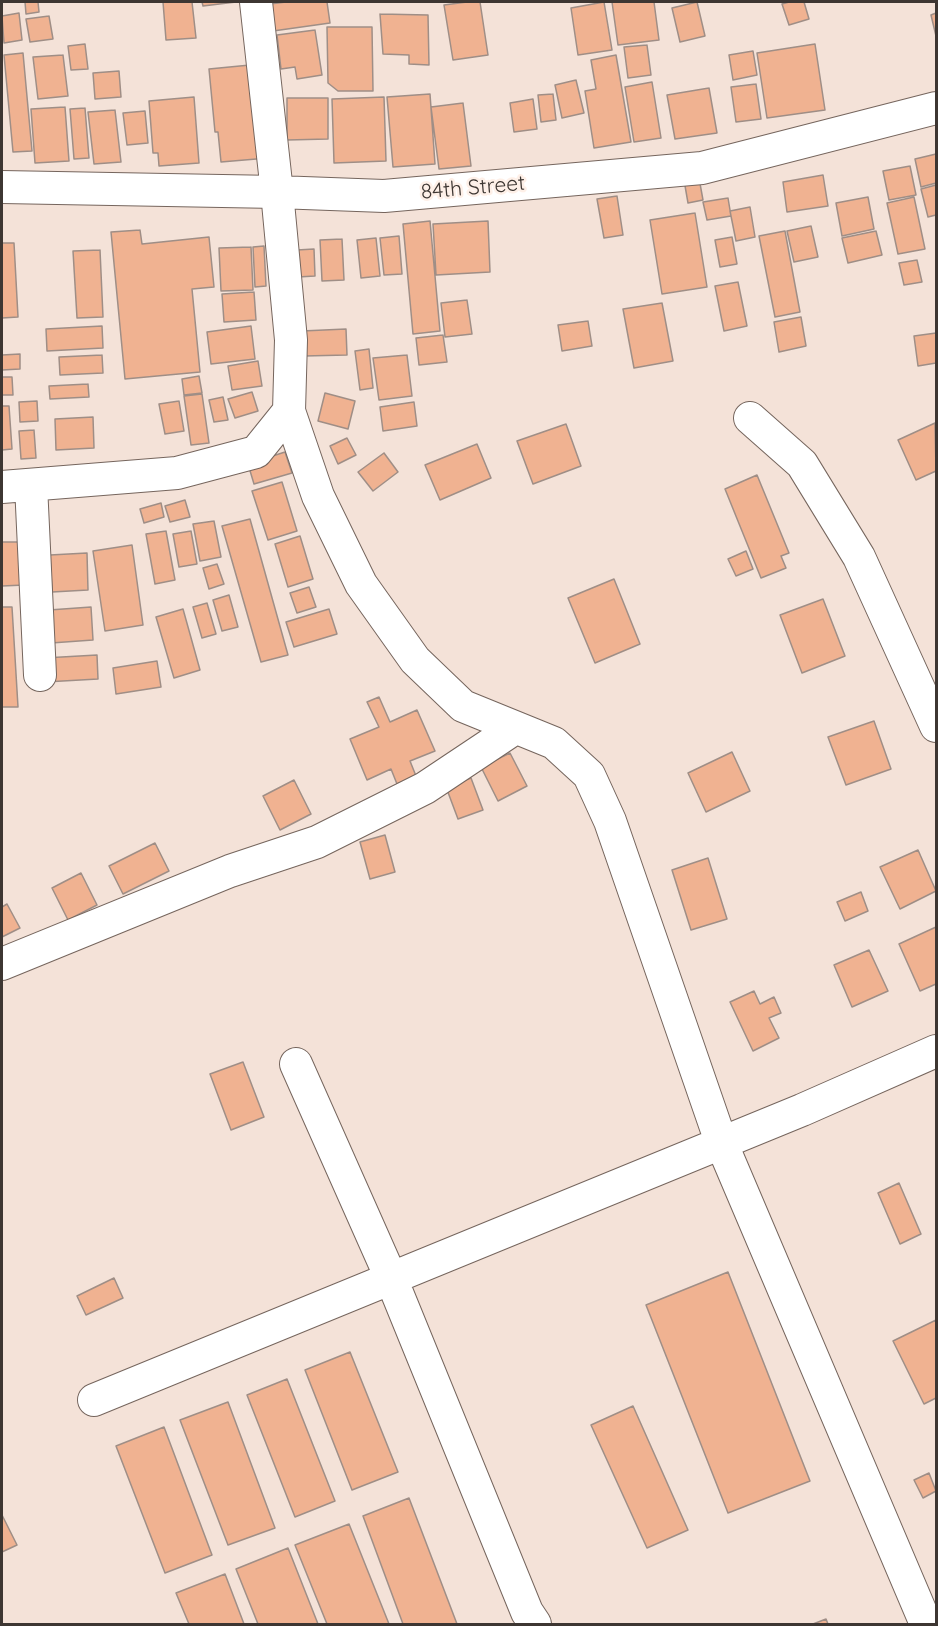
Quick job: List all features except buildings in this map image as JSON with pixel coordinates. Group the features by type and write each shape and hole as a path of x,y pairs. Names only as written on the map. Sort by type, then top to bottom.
{"street":[{"path":"256,2 291,340 288,411 318,496 361,584 415,660 463,706 554,743 589,775 610,821 722,1142 926,1624"},
{"name":"84th Street","path":"2,187 384,196 702,168 936,108"},
{"path":"40,675 16,486 177,473 256,452 288,411"},
{"path":"750,418 802,464 859,557 936,726"},
{"path":"2,964 230,871 317,842 425,788 515,728"},
{"path":"94,1400 802,1110 936,1051"},
{"path":"296,1064 391,1278 527,1612 535,1624"}]}
